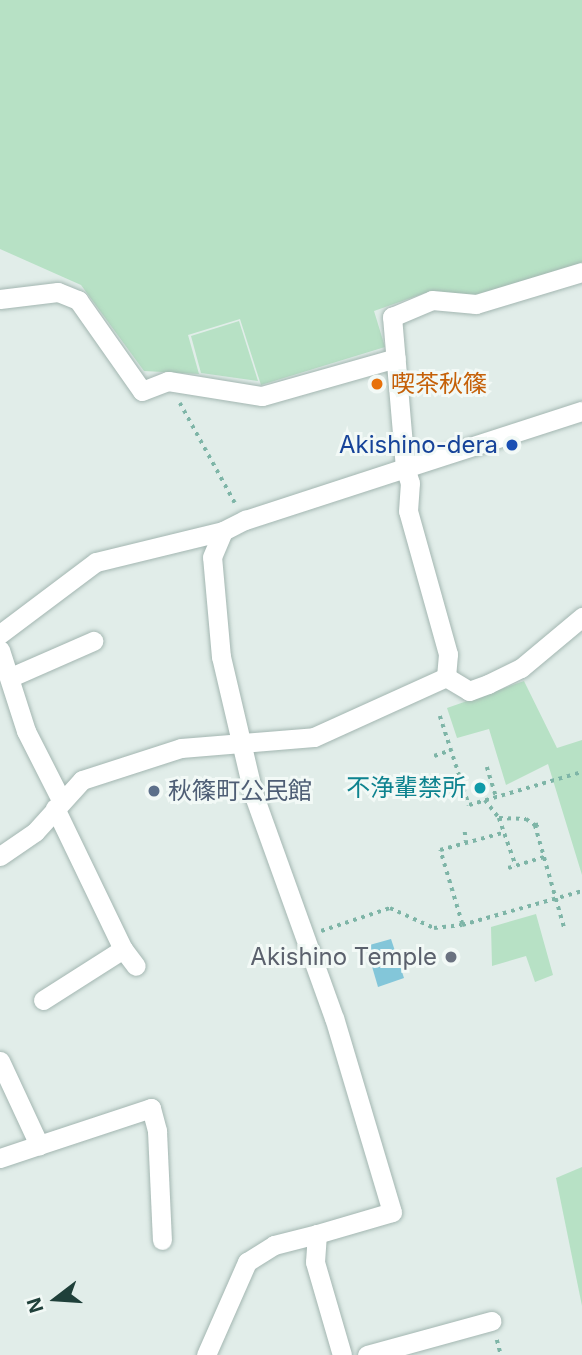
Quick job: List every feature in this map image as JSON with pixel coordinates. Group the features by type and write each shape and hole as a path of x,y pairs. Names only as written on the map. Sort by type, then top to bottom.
{"street":[{"path":"446,677 448,654 408,511 410,483 405,468 391,317 432,300 476,304 582,272"},
{"path":"0,299 58,292 78,300 142,391 168,381 262,396 396,358"},
{"path":"0,634 96,562 223,531 245,520 582,411"},
{"path":"206,1355 221,1312 247,1262 274,1245 392,1212 305,935 253,793 245,745 221,657 212,557 223,531"},
{"path":"446,677 469,691 488,684 521,668 582,617"},
{"path":"11,677 93,641"},
{"path":"0,649 26,731 123,949 136,966"},
{"path":"0,856 35,832 82,780 181,748 245,745 314,737 446,677"},
{"path":"43,999 123,949"},
{"path":"0,1061 39,1146"},
{"path":"0,1158 151,1108 157,1130 162,1240"},
{"path":"317,1234 315,1262 342,1355"},
{"path":"367,1355 491,1321"}],"path":[{"path":"168,381 245,520"},
{"path":"440,716 468,805 582,772"},
{"path":"434,756 451,751"},
{"path":"487,766 496,796"},
{"path":"485,800 499,817 502,833 516,866"},
{"path":"499,817 526,818 536,825 564,928"},
{"path":"536,825 543,824"},
{"path":"465,832 466,841"},
{"path":"462,925 440,850 502,833"},
{"path":"508,868 544,858"},
{"path":"305,935 390,908 434,928 462,925 582,891"}],"green space":[{"path":"0,0 582,0 582,267 466,299 425,293 374,311 385,347 261,385 240,319 188,335 199,374 144,371 81,285 0,249"},
{"path":"239,321 258,381 201,373 191,336"},
{"path":"524,681 557,748 582,740 582,875 548,764 506,785 489,729 457,738 447,708"},
{"path":"536,914 553,975 535,982 526,956 492,966 491,927"},
{"path":"582,1167 582,1306 556,1178"}],"water":[{"path":"391,939 404,978 378,987 366,946"}],"place":[{"name":"喫茶秋篠","path":"377,384"},
{"name":"Akishino-dera","path":"512,445"},
{"name":"不浄輩禁所","path":"480,788"},
{"name":"秋篠町公民館","path":"154,791"},
{"name":"Akishino Temple","path":"451,957"}]}
